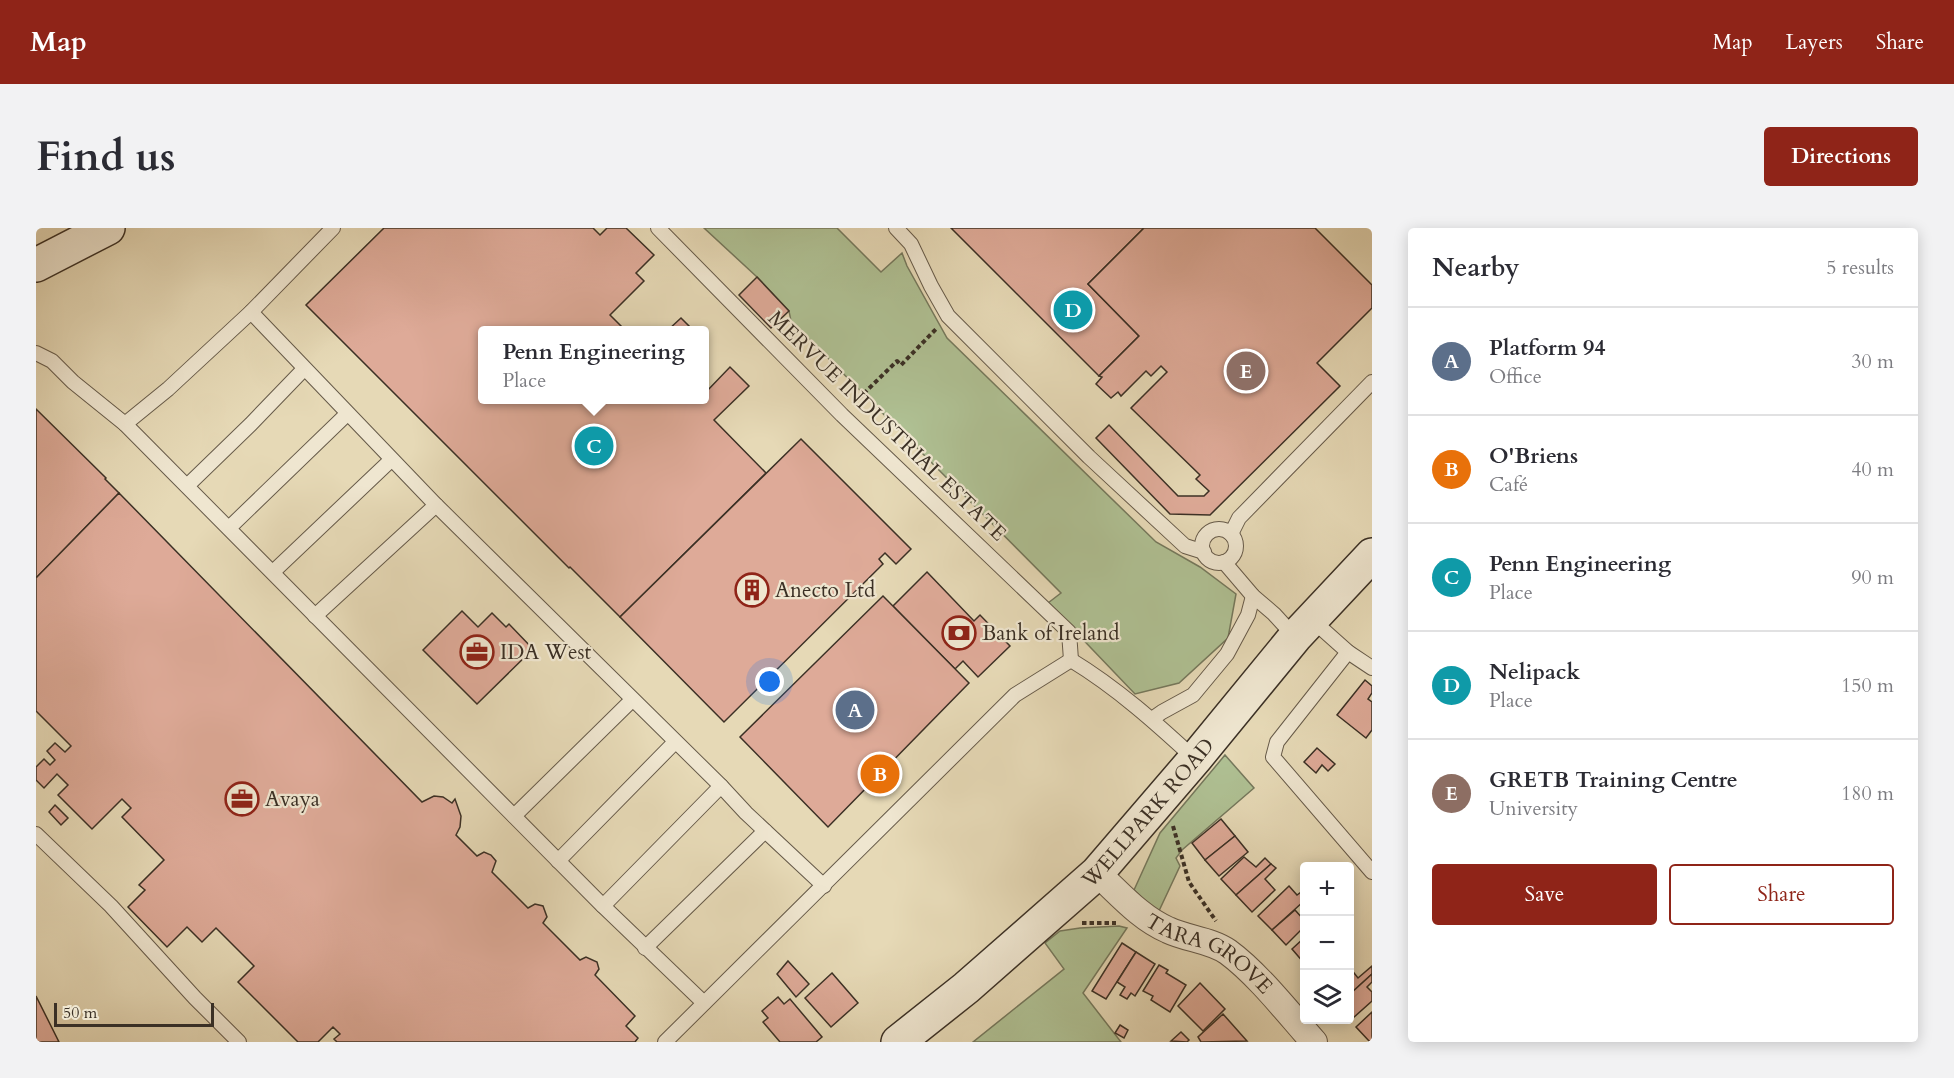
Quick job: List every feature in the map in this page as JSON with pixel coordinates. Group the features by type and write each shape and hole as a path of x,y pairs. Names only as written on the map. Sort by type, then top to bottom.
{"main road":[{"path":"36,265 108,228"},
{"name":"WELLPARK ROAD","path":"898,1042 966,988 1097,873 1303,628 1372,555"}],"street":[{"name":"TARA GROVE","path":"1097,873 1146,918 1180,935 1216,945 1235,958 1314,1042"}],"lane":[{"path":"125,424 168,389 251,312 333,228"},
{"name":"MERVUE INDUSTRIAL ESTATE","path":"658,228 842,415 1069,632 1071,660"},
{"path":"896,228 911,244 948,316 1097,465 1185,546 1204,552"},
{"path":"251,312 436,505 765,831 824,886"},
{"path":"36,353 52,361 73,382 125,424 558,861 704,1003"},
{"path":"187,486 304,369"},
{"path":"1231,534 1239,518 1372,382"},
{"path":"229,528 347,414"},
{"path":"273,572 392,460"},
{"path":"315,616 436,505"},
{"path":"1221,529 1231,534 1236,547 1232,557 1224,562 1210,560 1204,552 1203,541 1210,532 1221,529"},
{"path":"1224,562 1253,596 1274,614 1348,652 1372,668"},
{"path":"1152,719 1162,711 1193,695 1227,654 1248,615 1253,596"},
{"path":"1348,652 1277,742 1273,757 1372,872"},
{"path":"665,1042 1016,695 1071,660 1101,678 1152,719 1195,759"},
{"path":"514,816 632,700"},
{"path":"558,861 675,742"},
{"path":"603,906 721,786"},
{"path":"645,948 765,831"},
{"path":"36,834 111,906 239,1042"}],"path":[{"path":"842,415 897,361 901,365 948,316"},
{"path":"1162,797 1177,837 1189,882 1209,912 1233,939 1235,958"},
{"path":"1040,923 1156,924"}],"green space":[{"path":"704,228 837,228 881,272 902,253 947,338 1156,542 1200,567 1236,594 1228,638 1179,683 1135,694 1048,603 1061,593 791,321 789,311 757,277"},
{"path":"1225,755 1254,788 1182,850 1176,858 1180,866 1158,913 1134,890 1160,833"},
{"path":"1119,926 1127,928 1083,993 1121,1042 973,1042 1064,969 1045,943 1060,931"}],"building":[{"path":"384,228 593,228 600,235 607,228 626,228 654,255 636,273 644,281 610,315 621,326 478,326 478,404 709,404 709,389 730,367 749,386 714,420 766,473 620,617 306,305"},
{"path":"951,228 1144,228 1088,284 1139,336 1099,376"},
{"path":"1144,228 1315,228 1372,285 1372,308 1317,363 1340,386 1210,515 1170,514 1096,438 1109,425 1178,496 1204,496 1209,491 1196,479 1200,475 1131,408 1167,372 1161,366 1151,376 1146,371 1121,396 1118,392 1111,398 1096,384 1102,377 1099,376 1139,336 1088,284"},
{"path":"757,277 789,311 771,328 739,295"},
{"path":"681,318 689,326 672,326"},
{"path":"36,409 119,493 36,578"},
{"name":"Anecto Ltd","path":"801,439 911,549 896,564 885,553 879,559 883,564 724,722 620,617"},
{"path":"119,493 422,802 434,796 443,797 452,803 455,799 461,816 460,827 456,835 477,856 484,852 491,855 496,861 492,872 528,908 535,904 543,906 547,917 543,923 580,960 586,957 597,962 599,969 595,975 635,1016 626,1026 638,1038 635,1042 337,1042 334,1039 340,1034 333,1027 318,1042 298,1042 238,982 254,966 216,928 202,942 187,927 167,947 128,907 145,890 139,885 164,860 122,817 131,808 122,799 92,829 58,795 68,785 57,774 44,788 36,780 36,767 44,759 50,765 55,760 47,751 55,743 65,752 71,746 36,711 36,578"},
{"name":"Bank of Ireland","path":"927,572 974,621 980,615 1010,646 978,677 963,661 955,669 893,606"},
{"path":"883,596 969,683 828,827 740,737"},
{"path":"462,611 478,627 492,613 506,627 509,624 533,649 477,704 423,650"},
{"path":"1365,680 1372,686 1372,693 1368,699 1372,702 1372,730 1366,738 1337,715"},
{"path":"1317,748 1335,764 1328,771 1322,765 1316,773 1304,762"},
{"path":"55,805 68,818 61,825 49,812"},
{"path":"1221,819 1235,836 1205,860 1192,843"},
{"path":"1235,836 1248,852 1219,876 1205,860"},
{"path":"1244,857 1256,867 1265,858 1271,864 1236,895 1221,879"},
{"path":"1271,864 1276,868 1265,879 1275,890 1252,912 1236,895"},
{"path":"1289,886 1297,895 1300,893 1300,905 1272,930 1258,916"},
{"path":"1295,910 1300,916 1300,931 1286,945 1272,930"},
{"path":"1300,942 1300,958 1292,949"},
{"path":"1122,943 1136,952 1106,999 1092,991"},
{"path":"1136,952 1155,964 1135,996 1131,993 1127,999 1120,995 1125,987 1117,982"},
{"path":"788,961 809,984 796,997 777,974"},
{"path":"1159,965 1168,970 1166,973 1186,985 1170,1012 1151,1000 1153,996 1143,991"},
{"path":"1372,966 1372,974 1354,990 1354,973 1358,978"},
{"path":"832,973 858,1003 831,1027 805,998"},
{"path":"1372,974 1372,982 1367,987 1372,992 1372,1001 1354,1017 1354,990"},
{"path":"1200,983 1225,1009 1203,1031 1178,1006"},
{"path":"36,996 59,1042 36,1042"},
{"path":"778,997 784,1004 790,999 822,1037 816,1042 780,1042 763,1022 768,1018 762,1011"},
{"path":"1372,1012 1372,1042 1370,1042 1356,1027"},
{"path":"1223,1014 1247,1041 1201,1042 1198,1037"},
{"path":"1120,1025 1128,1030 1124,1038 1115,1033"},
{"path":"1181,1032 1189,1040 1187,1042 1171,1041"}],"place":[{"name":"Nelipack","path":"1073,310"},
{"name":"GRETB Training Centre","path":"1246,371"},
{"name":"Penn Engineering","path":"594,446"},
{"name":"Anecto Ltd","path":"752,590"},
{"name":"Bank of Ireland","path":"959,633"},
{"name":"IDA West","path":"477,652"},
{"name":"Platform 94","path":"855,710"},
{"name":"O'Briens","path":"880,774"},
{"name":"Avaya","path":"242,799"}]}
